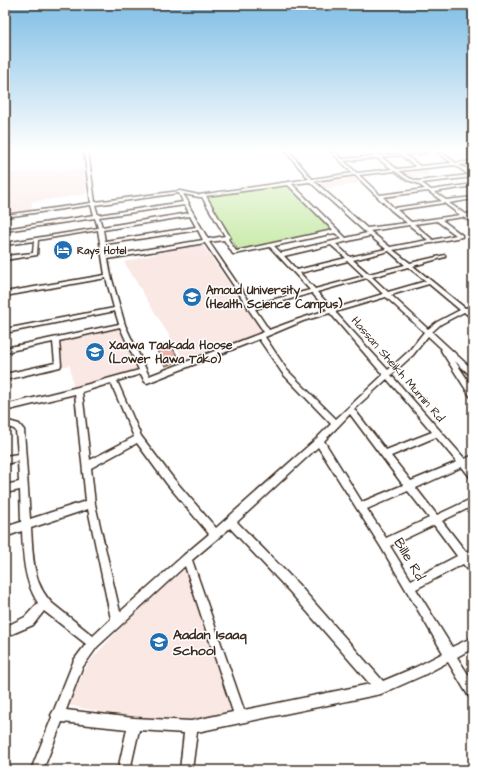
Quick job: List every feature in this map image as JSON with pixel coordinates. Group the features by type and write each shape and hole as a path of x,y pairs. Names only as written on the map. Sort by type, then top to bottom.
{"street":[{"path":"91,188 93,204 106,258 108,276 122,325 146,380 301,320 429,282"},
{"path":"5,216 180,192 192,195 203,195 252,188"},
{"path":"294,188 345,240"},
{"path":"319,188 408,265 429,282 468,309 473,317"},
{"path":"371,188 433,242"},
{"path":"427,188 473,222"},
{"path":"380,196 446,188"},
{"path":"180,192 206,241 250,308 285,372 336,424"},
{"path":"203,195 228,237 225,238"},
{"path":"394,209 473,198"},
{"path":"5,230 187,203"},
{"path":"5,244 192,214"},
{"path":"366,230 473,214"},
{"path":"297,272 390,249 460,236 439,220"},
{"path":"102,243 199,228"},
{"path":"225,238 235,253 336,231"},
{"path":"280,255 371,234"},
{"path":"106,258 225,238"},
{"path":"5,258 35,254 36,240"},
{"path":"332,243 473,374"},
{"name":"Hassan Sheikh Mumin Rd","path":"270,245 332,310 473,474"},
{"path":"250,308 443,256"},
{"path":"5,294 108,276"},
{"path":"5,332 118,309"},
{"path":"36,770 78,664 93,643 187,558 216,535 319,441 350,409 389,375 411,353 428,332 439,323 468,309"},
{"path":"5,350 122,325"},
{"path":"5,377 58,365 56,339"},
{"path":"438,342 473,394"},
{"path":"5,408 78,390 143,371"},
{"path":"113,380 138,438 170,481 216,535"},
{"path":"78,390 88,465 91,504 117,621"},
{"path":"350,409 436,520 469,555 473,569"},
{"path":"5,423 16,426 20,430 25,526 30,573 35,587 44,603 93,643"},
{"path":"386,454 437,433"},
{"path":"88,465 138,438"},
{"name":"Bille Rd","path":"319,441 384,544 473,693"},
{"path":"5,460 22,457"},
{"path":"360,507 473,459"},
{"path":"5,489 24,485"},
{"path":"384,544 473,502"},
{"path":"5,532 91,504"},
{"path":"230,522 294,588 381,688"},
{"path":"409,587 469,555"},
{"path":"187,558 240,717"},
{"path":"5,632 29,621 44,603"},
{"path":"58,715 134,724 191,728 381,688 420,671 473,642"},
{"path":"124,770 134,724"},
{"path":"186,770 191,728"}],"shaded area":[{"path":"5,188 87,188 87,194 32,202 31,211 5,215"},
{"name":"Amoud University (Health Science Campus)","path":"202,244 263,332 184,360 124,262 191,245"},
{"name":"Xaawa Taakada Hoose (Lower Hawa Tako)","path":"120,328 137,369 73,387 70,365 61,367 60,340"},
{"name":"Aadan Isaaq School","path":"185,569 234,711 190,720 134,719 68,705 89,662 125,623"}],"green space":[{"path":"259,188 291,188 332,231 238,250 206,196"}],"building":[{"path":"170,343 180,361 165,366 155,347"}],"place":[{"name":"Rays Hotel","path":"63,250"},
{"name":"Amoud University (Health Science Campus)","path":"192,297"},
{"name":"Xaawa Taakada Hoose (Lower Hawa Tako)","path":"95,352"},
{"name":"Aadan Isaaq School","path":"159,642"}]}
